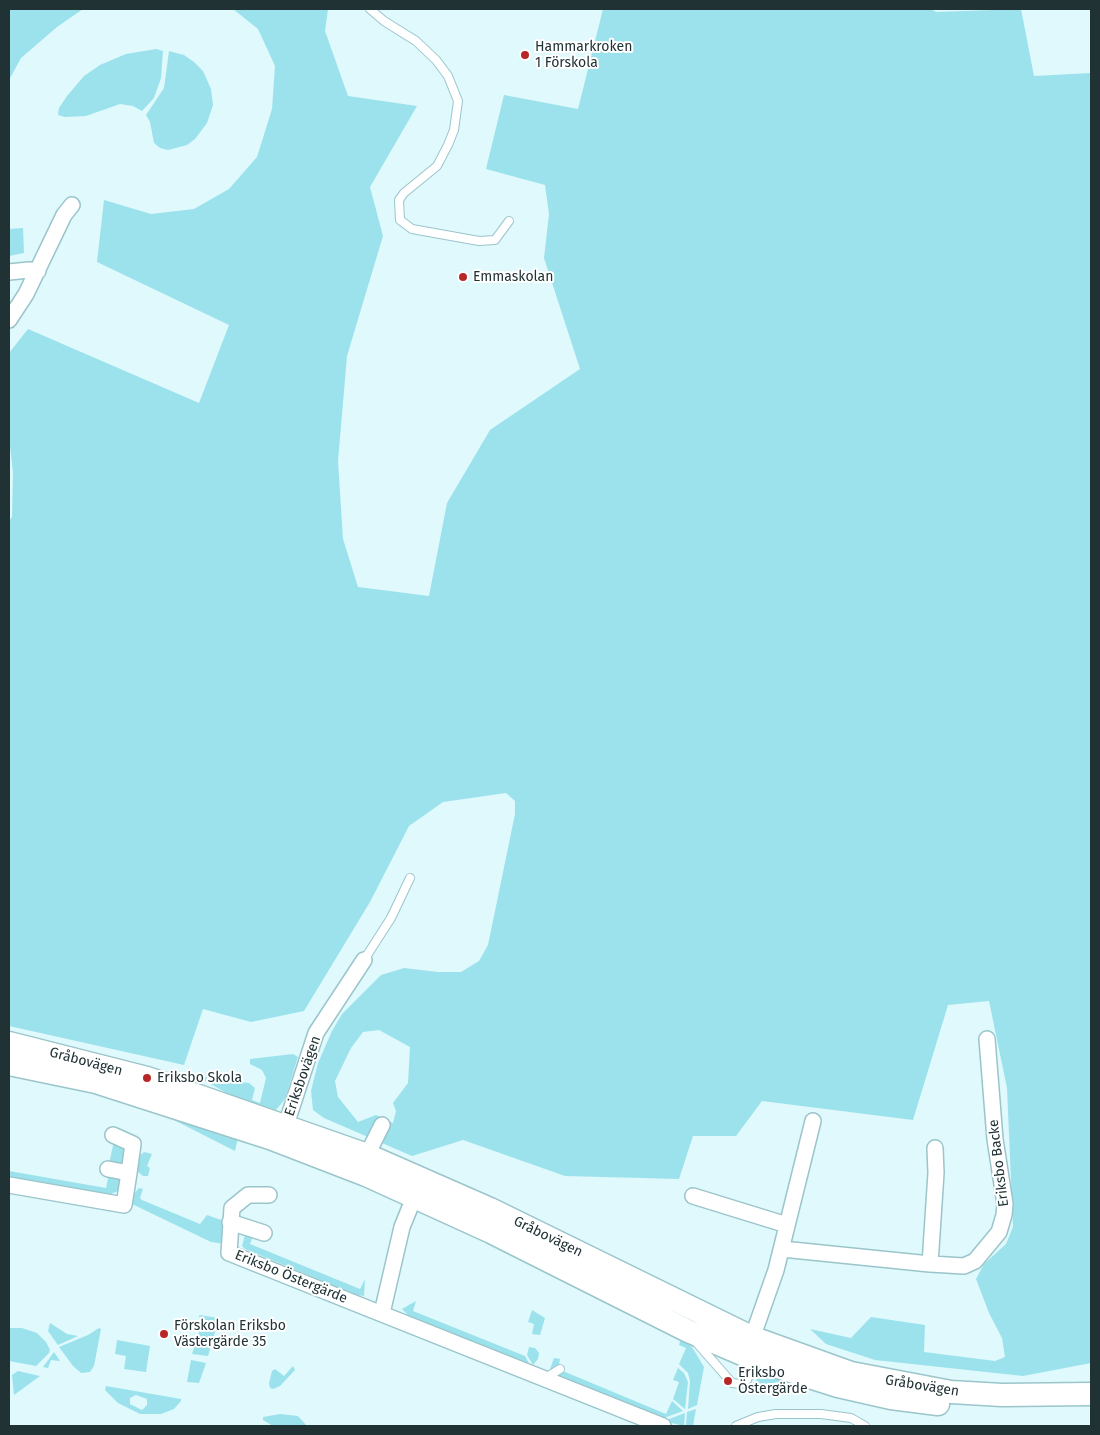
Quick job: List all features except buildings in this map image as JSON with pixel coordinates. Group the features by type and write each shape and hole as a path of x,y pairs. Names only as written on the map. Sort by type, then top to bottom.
{"main road":[{"name":"Gråbovägen","path":"9,1043 147,1078 576,1250 637,1283 749,1349 838,1386 926,1404 1021,1408 1091,1408"},
{"name":"Gråbovägen","path":"9,1064 96,1082 366,1155 418,1187 550,1261 688,1331 749,1349 851,1373 951,1392 993,1395 1091,1394"}],"street":[{"path":"9,320 38,271 64,215 72,205"},
{"path":"9,272 38,271"},
{"name":"Eriksbovägen","path":"278,1131 316,1034 364,960"},
{"name":"Eriksbo Backe","path":"782,1249 930,1264 964,1266 975,1261 990,1244 1002,1225 1005,1204 995,1139 987,1039"},
{"path":"749,1349 782,1249 813,1121"},
{"path":"366,1155 382,1125"},
{"path":"9,1185 124,1205 133,1144 113,1136"},
{"path":"930,1264 936,1148"},
{"path":"108,1169 129,1173"},
{"path":"382,1313 402,1227 418,1187"},
{"name":"Eriksbo Östergärde","path":"269,1195 248,1195 232,1208 229,1253 663,1426"},
{"path":"694,1196 787,1225"},
{"path":"230,1222 264,1233"}],"lane":[{"path":"370,9 384,21 416,41 431,55 448,76 458,101 454,130 448,145 436,166 404,193 399,200 400,220 412,229 479,241 495,240 509,221"},
{"path":"364,960 391,918 410,878"},
{"path":"688,1331 732,1383 741,1384 747,1380 749,1349"},
{"path":"544,1379 560,1369"},
{"path":"736,1426 758,1417 783,1414 821,1414 850,1418 865,1426"}],"shaded area":[{"path":"9,9 83,9 57,27 21,58 9,80"},
{"path":"233,9 328,9 325,31 348,96 417,106 370,187 383,236 347,356 338,461 343,539 358,587 429,596 447,503 490,430 580,369 544,258 549,214 545,185 486,169 504,95 578,109 603,9 931,9 936,12 1021,9 1034,76 1091,73 1091,1363 1023,1376 875,1360 826,1344 810,1329 851,1338 871,1317 925,1325 924,1352 995,1361 1005,1357 1002,1338 989,1313 976,1279 984,1264 1006,1244 1013,1227 1007,1088 989,1001 948,1005 913,1120 762,1101 736,1136 693,1136 679,1179 565,1176 463,1140 412,1156 324,1118 313,1110 311,1091 318,1063 332,1031 342,1014 381,975 404,968 438,972 461,972 479,961 488,945 515,814 515,801 506,793 443,802 409,826 370,902 304,1011 251,1022 203,1009 184,1065 9,1026 9,521 12,517 13,473 9,437 9,353 28,329 199,403 229,325 97,262 104,200 151,214 194,209 229,189 257,157 272,109 275,66 258,29","holes":["379,1030 410,1047 408,1083 393,1103 396,1111 393,1123 376,1115 358,1122 338,1097 335,1081 351,1048 363,1032"]},
{"path":"156,49 163,51 161,78 154,98 142,111 133,106 120,104 86,116 65,117 58,115 59,108 67,96 84,76 100,65 126,54"},
{"path":"169,51 184,55 203,71 211,89 213,105 207,123 195,139 187,145 168,150 160,148 154,143 150,122 146,115 164,88"},
{"path":"23,228 24,253 9,256 9,229"},
{"path":"293,1054 298,1057 285,1099 276,1110 234,1097 196,1076 249,1083 255,1088 252,1100 260,1103 266,1078 262,1070 250,1064 250,1059"},
{"path":"173,1116 239,1134 235,1151 172,1119"},
{"path":"114,1141 127,1148 123,1165 109,1164"},
{"path":"144,1152 152,1154 147,1166 150,1168 148,1176 143,1176 137,1171 139,1156"},
{"path":"9,1171 106,1188 109,1174 119,1178 121,1182 120,1190 109,1195 9,1178"},
{"path":"139,1188 143,1189 140,1198 142,1200 200,1224 207,1215 226,1223 226,1244 211,1242 132,1204 133,1195"},
{"path":"254,1234 250,1244 360,1289 365,1279 364,1296 357,1295 245,1249 242,1246 245,1235"},
{"path":"416,1301 413,1311 525,1356 530,1365 411,1318 402,1309"},
{"path":"532,1310 545,1318 540,1335 532,1334 534,1324 528,1322"},
{"path":"199,1315 219,1318 208,1356 192,1354 201,1326"},
{"path":"50,1323 67,1334 78,1336 58,1345 48,1331"},
{"path":"9,1328 22,1328 37,1333 46,1342 50,1350 49,1353 36,1366 9,1361"},
{"path":"99,1328 101,1329 94,1366 90,1372 81,1373 73,1366 59,1347 88,1335"},
{"path":"681,1338 692,1347 704,1367 697,1405 688,1409 690,1381 688,1373 679,1364 686,1348 679,1345"},
{"path":"117,1340 150,1346 146,1372 124,1369 126,1356 115,1354"},
{"path":"529,1347 535,1348 539,1353 538,1359 533,1365 527,1355"},
{"path":"54,1352 60,1361 51,1360 48,1368 43,1367"},
{"path":"554,1358 560,1359 558,1369 666,1414 672,1401 683,1411 661,1419 549,1372"},
{"path":"191,1360 206,1363 199,1383 187,1382"},
{"path":"293,1366 295,1370 280,1386 273,1389 270,1388 269,1383 272,1371 275,1369 284,1376"},
{"path":"678,1368 684,1373 688,1382 685,1409 673,1399 679,1382 673,1380"},
{"path":"18,1371 40,1376 14,1395 12,1375"},
{"path":"768,1374 788,1380 747,1388 761,1376"},
{"path":"106,1386 181,1399 181,1401 174,1409 161,1414 140,1414 118,1403 105,1390","holes":["136,1395 147,1399 147,1405 142,1410 130,1404 130,1398"]},
{"path":"696,1409 693,1426 686,1426 687,1412"},
{"path":"685,1413 684,1426 664,1421"},
{"path":"280,1414 298,1416 307,1426 273,1426 263,1420 263,1417"}],"place":[{"name":"Hammarkroken 1 Förskola","path":"525,55"},
{"name":"Emmaskolan","path":"463,277"},
{"name":"Eriksbo Skola","path":"147,1078"},
{"name":"Förskolan Eriksbo Västergärde 35","path":"164,1334"},
{"name":"Eriksbo Östergärde","path":"728,1381"}]}
